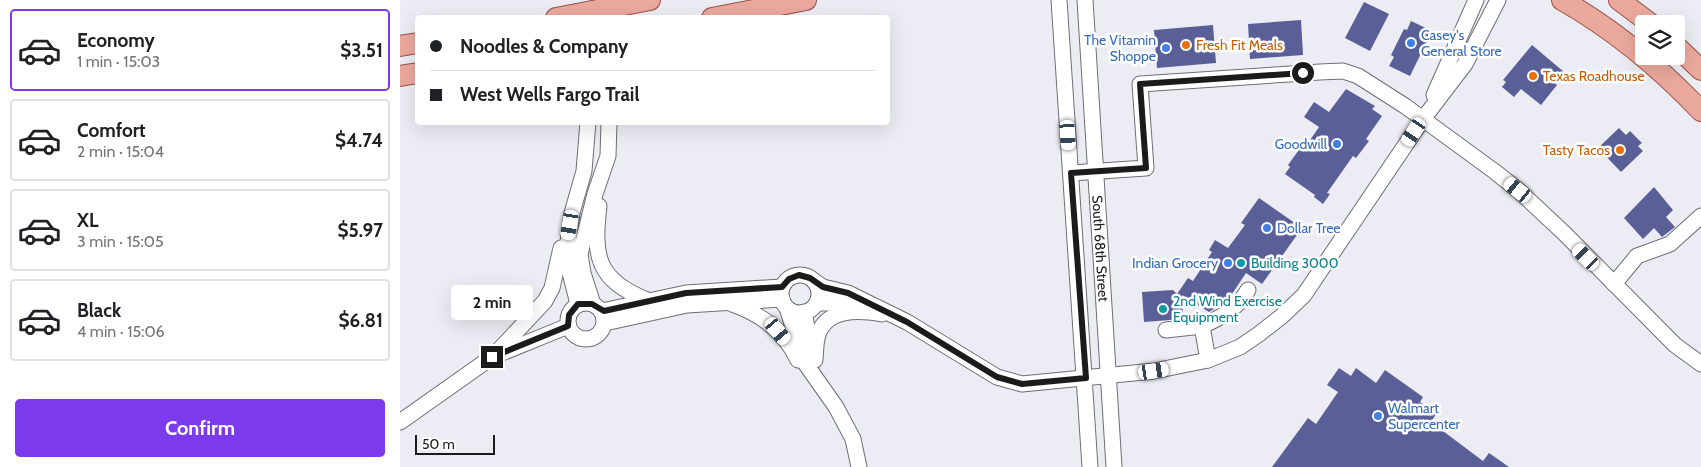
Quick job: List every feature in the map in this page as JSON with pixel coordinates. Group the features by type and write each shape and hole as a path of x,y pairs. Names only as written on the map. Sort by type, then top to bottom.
{"main road":[{"path":"579,11 650,0"},
{"path":"728,15 806,0"},
{"path":"1562,0 1612,33 1661,72 1701,111"},
{"path":"1619,0 1639,15"},
{"path":"400,46 415,44"},
{"path":"1685,55 1701,70"},
{"path":"400,76 415,74"}],"street":[{"name":"South 68th Street","path":"1059,0 1086,378 1090,467"},
{"name":"South 68th Street","path":"1085,0 1114,467"},
{"path":"1423,119 1476,0"},
{"path":"609,125 608,156 580,254 583,273 594,310 600,333 591,339 579,338 568,326 569,315 594,310 647,300 709,291 784,298 798,313 804,312 817,303 846,303 891,316 907,322 997,377 1022,384 1154,371 1208,360 1246,343 1282,316 1304,295 1423,119 1465,64 1498,0"},
{"path":"1071,173 1146,168 1140,84 1343,71 1358,76 1423,119 1518,190 1675,346 1701,364"},
{"path":"400,422 492,357 534,314 552,288 584,171 588,125"},
{"path":"602,176 597,231 602,265 616,285 647,300"},
{"path":"572,213 566,257 594,310"},
{"path":"1614,284 1637,256 1670,244 1701,216"},
{"path":"858,467 853,439 846,422 805,363 784,298 789,279 799,275 823,287 848,293 891,316"},
{"path":"814,281 819,292 817,303"},
{"path":"1166,330 1202,326 1225,315 1241,302 1248,290"},
{"path":"594,310 660,310 723,302 784,298"},
{"path":"723,302 760,317 778,331 792,347 802,368 822,386"},
{"path":"804,312 806,332 822,386"},
{"path":"815,360 819,331 828,321 839,314 871,312 891,316"},
{"path":"492,357 568,326"},
{"path":"1202,326 1208,360"}],"building":[{"path":"1364,2 1389,14 1370,51 1345,38"},
{"path":"1301,20 1303,55 1250,59 1248,24"},
{"name":"Casey's General Store","path":"1411,21 1432,31 1410,76 1389,66 1394,57 1391,55 1404,29 1407,30"},
{"path":"1213,25 1216,63 1157,68 1154,30"},
{"name":"Texas Roadhouse","path":"1532,45 1564,72 1555,83 1557,85 1541,105 1521,89 1514,97 1502,87 1506,82 1503,80"},
{"name":"Goodwill","path":"1346,89 1375,106 1372,109 1382,116 1366,139 1369,141 1356,158 1353,156 1327,193 1330,194 1323,204 1314,197 1315,195 1285,174 1290,167 1288,165 1301,147 1304,149 1319,127 1304,117 1314,102 1329,112"},
{"name":"Tasty Tacos","path":"1619,128 1626,135 1630,131 1642,143 1638,146 1643,151 1621,172 1598,148"},
{"path":"1654,187 1673,210 1666,217 1675,227 1662,237 1654,228 1643,239 1624,218"},
{"name":"Building 3000","path":"1259,198 1302,228 1262,284 1246,273 1228,300 1209,312 1182,295 1183,319 1144,322 1142,292 1173,290 1177,294 1188,278 1193,281 1212,252 1209,250 1215,240 1228,248 1245,225 1241,223"},
{"name":"Walmart Supercenter","path":"1339,368 1351,376 1356,368 1376,383 1385,370 1423,397 1420,402 1436,414 1431,422 1483,461 1489,453 1509,467 1272,467 1308,418 1316,424 1338,392 1327,385"}],"place":[{"name":"Casey's General Store","path":"1411,43"},
{"name":"Fresh Fit Meals","path":"1186,45"},
{"name":"The Vitamin Shoppe","path":"1166,48"},
{"name":"Texas Roadhouse","path":"1533,76"},
{"name":"Goodwill","path":"1337,144"},
{"name":"Tasty Tacos","path":"1620,150"},
{"name":"Dollar Tree","path":"1267,228"},
{"name":"Indian Grocery","path":"1228,263"},
{"name":"Building 3000","path":"1241,263"},
{"name":"2nd Wind Exercise Equipment","path":"1163,309"},
{"name":"Walmart Supercenter","path":"1378,416"}],"route":[{"path":"492,357 553,330 568,326 571,310 578,304 586,302 604,311 628,304 686,293 782,287 789,279 799,275 810,278 823,287 848,293 891,316 907,322 966,360 997,377 1022,384 1053,383 1086,378 1071,173 1146,168 1140,84 1303,73"}]}
